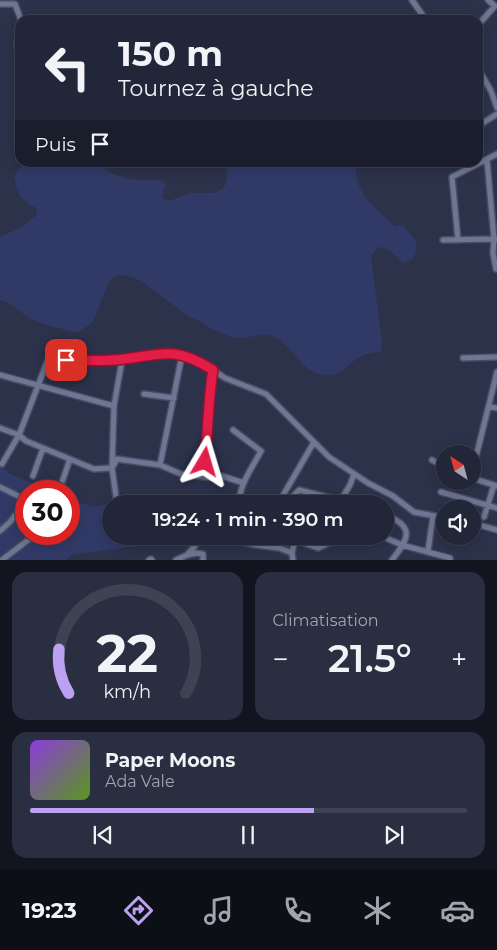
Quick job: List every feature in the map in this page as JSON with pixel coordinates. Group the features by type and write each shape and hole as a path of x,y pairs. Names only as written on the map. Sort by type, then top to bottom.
{"street":[{"path":"412,0 422,15"},
{"path":"483,19 495,6 488,0"},
{"path":"0,4 15,4 19,15"},
{"path":"483,78 497,108"},
{"path":"483,123 497,114"},
{"path":"483,162 497,154"},
{"path":"487,160 496,239 493,253 496,268"},
{"path":"458,240 452,177 473,167"},
{"path":"443,240 496,239"},
{"path":"2,464 18,435 49,357 66,360 122,360 143,355 174,353 198,360 232,381 266,394 329,457 354,474 393,496 414,512 436,516"},
{"path":"160,465 182,355"},
{"path":"463,358 497,357"},
{"path":"116,495 112,468 114,406 122,360"},
{"path":"203,477 213,370"},
{"path":"479,445 497,372"},
{"path":"0,375 114,406"},
{"path":"144,394 174,398"},
{"path":"489,406 497,408"},
{"path":"0,428 94,469 112,468"},
{"path":"233,430 261,452 240,491 240,495"},
{"path":"283,495 314,442"},
{"path":"32,476 43,448"},
{"path":"112,468 117,459 160,465 182,474 220,479 222,476 229,477 244,483"},
{"path":"62,480 70,460"},
{"path":"432,460 436,462"},
{"path":"344,495 354,474"},
{"path":"481,481 496,486 487,505 484,518"},
{"path":"289,484 299,490 320,495"},
{"path":"0,487 15,494"},
{"path":"294,495 299,490"},
{"path":"442,492 497,508"},
{"path":"0,531 15,515"},
{"path":"428,551 433,516"},
{"path":"392,560 405,537 405,526 394,518"},
{"path":"481,526 497,530"},
{"path":"394,542 450,558 450,560"},
{"path":"2,560 22,545"},
{"path":"187,555 195,545"},
{"path":"257,545 279,548 292,553"},
{"path":"293,560 294,545"},
{"path":"309,545 318,548 324,545"},
{"path":"176,560 196,553 203,554 203,560"}],"shaded area":[{"path":"21,167 103,167 115,175 130,179 161,180 166,185 162,198 169,201 191,193 214,193 221,190 226,184 228,167 356,167 358,183 369,201 395,226 403,225 415,240 417,248 413,259 403,263 388,249 378,247 371,256 382,342 381,352 362,356 334,375 324,375 310,370 283,343 272,335 236,338 208,327 198,320 191,318 140,280 124,275 110,280 93,321 81,331 74,332 43,324 29,318 9,303 0,300 0,237 20,228 37,215 36,208 20,195 14,176"},
{"path":"0,464 8,473 25,480 15,480 15,545 80,545 80,503 93,507 102,505 102,545 138,545 71,555 66,560 0,560"}],"route":[{"path":"66,360 122,360 143,355 174,353 198,360 213,370 205,462"}]}
